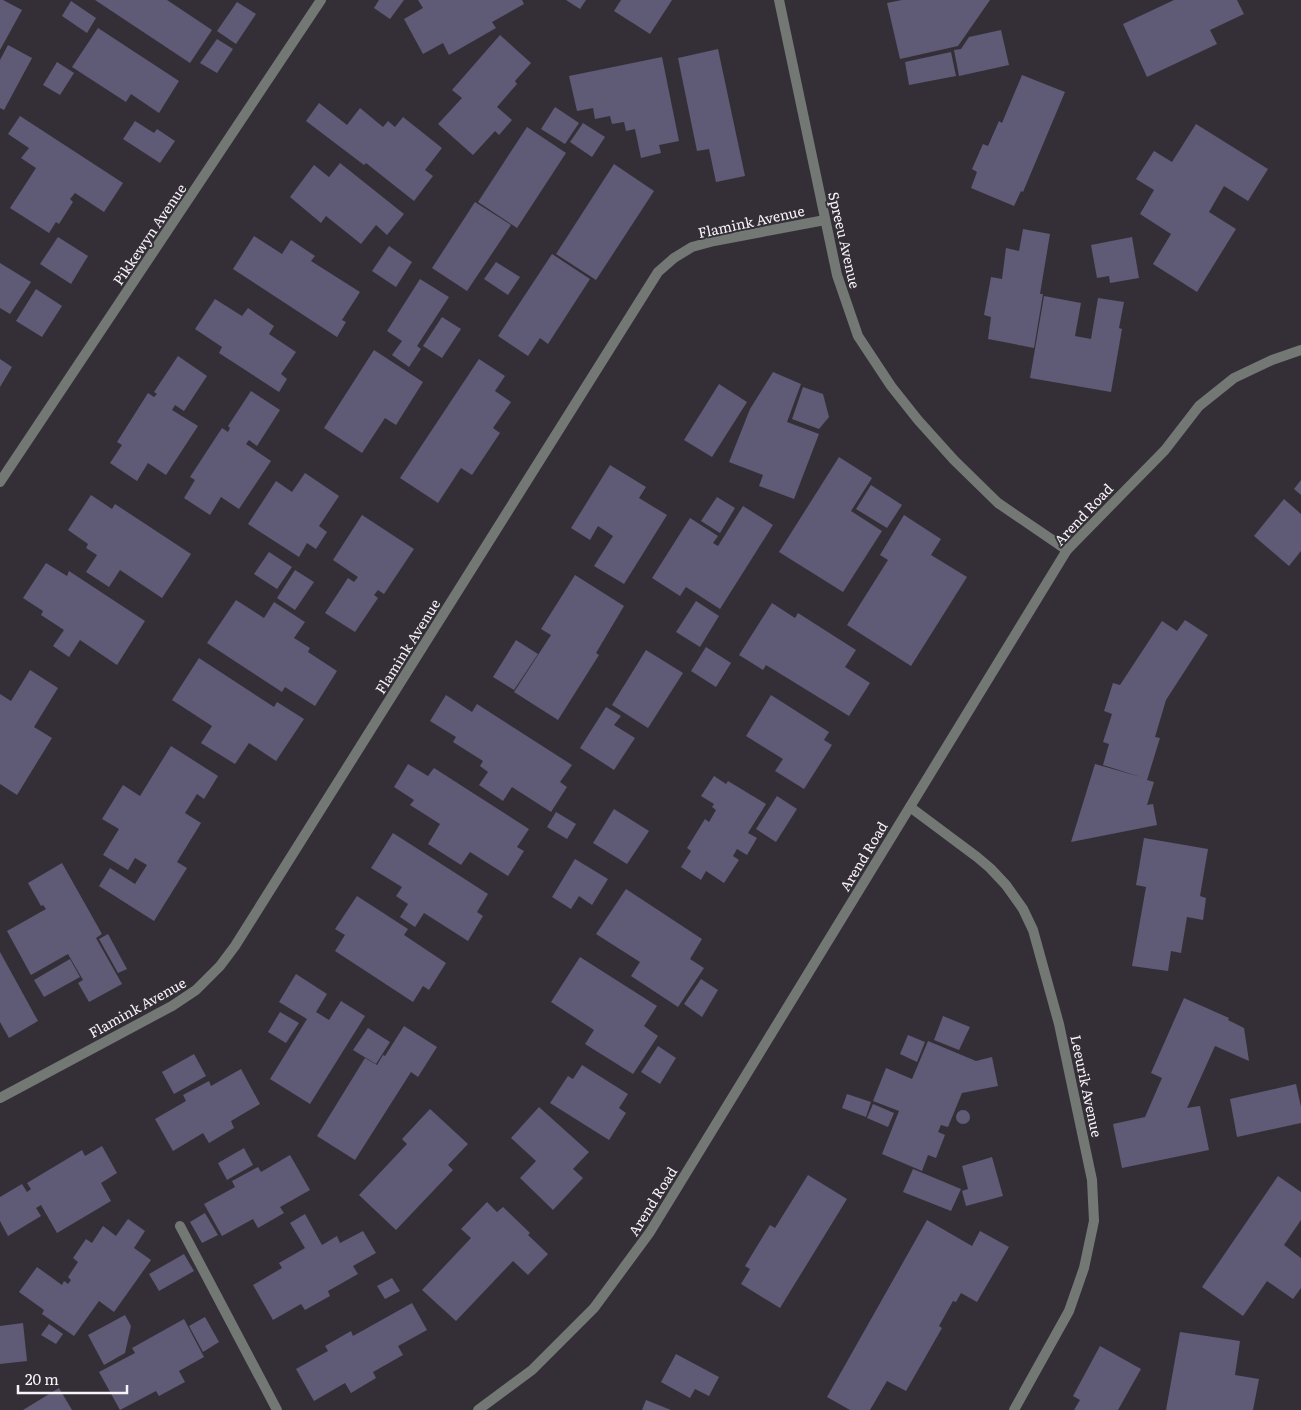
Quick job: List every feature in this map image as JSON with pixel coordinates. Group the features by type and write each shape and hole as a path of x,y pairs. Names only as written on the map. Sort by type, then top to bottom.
{"street":[{"name":"Pikkewyn Avenue","path":"0,482 321,0"},
{"name":"Spreeu Avenue","path":"779,0 836,275 858,336 891,386 954,460 998,503 1066,550"},
{"name":"Flamink Avenue","path":"0,1098 172,1006 196,990 220,966 241,937 658,272 674,258 692,247 714,241 825,220"},
{"name":"Arend Road","path":"478,1410 532,1370 594,1308 650,1232 1066,550 1165,450 1199,406 1234,378 1272,360 1301,350"},
{"name":"Leeurik Avenue","path":"910,807 990,868 1006,885 1033,930 1059,1024 1092,1180 1094,1221 1084,1268 1070,1311 1014,1410"},
{"path":"180,1226 277,1410"}],"building":[{"path":"0,0 22,10 0,50"},
{"path":"95,0 167,0 212,30 190,63"},
{"path":"379,0 404,0 390,19 374,8"},
{"path":"418,0 522,0 524,4 492,22 496,28 449,55 443,43 423,54 404,19 423,8"},
{"path":"566,0 586,0 580,9"},
{"path":"621,0 672,0 650,34 614,11"},
{"path":"902,0 990,0 958,46 900,59 887,3"},
{"path":"1174,0 1237,0 1244,14 1210,30 1217,44 1147,77 1123,24"},
{"path":"71,1 96,18 87,33 62,16"},
{"path":"237,2 256,14 236,44 217,31"},
{"path":"98,28 179,81 159,113 131,94 126,102 72,67"},
{"path":"1001,30 1009,65 959,76 954,50 961,49 969,37"},
{"path":"500,35 531,63 515,81 517,84 497,107 512,120 499,135 495,131 473,155 438,124 462,98 452,90"},
{"path":"217,39 233,49 217,73 200,63"},
{"path":"8,45 32,58 4,110 0,108 0,60"},
{"path":"718,49 745,176 716,182 709,149 697,151 678,58"},
{"path":"951,52 956,76 909,85 905,62"},
{"path":"662,57 679,141 659,145 661,153 641,158 635,129 626,131 624,122 612,124 610,116 595,119 593,108 577,111 569,76"},
{"path":"57,62 74,73 60,95 43,85"},
{"path":"1022,75 1065,92 1023,192 1021,191 1014,206 971,188 977,172 972,169 983,144 988,146 999,121 1002,123"},
{"path":"319,103 347,125 360,108 383,127 388,121 395,127 403,117 442,148 425,170 433,176 414,201 366,163 364,165 306,121"},
{"path":"555,107 579,123 565,144 541,129"},
{"path":"20,116 123,183 104,212 75,193 70,199 73,202 59,224 56,222 49,233 10,208 36,168 21,158 29,148 8,134"},
{"path":"135,121 154,133 157,129 175,141 160,163 123,139"},
{"path":"583,123 605,137 592,157 570,142"},
{"path":"1196,124 1268,169 1248,201 1224,186 1209,212 1236,229 1197,292 1153,264 1171,234 1140,214 1154,190 1136,179 1154,151 1172,162"},
{"path":"527,127 566,153 517,228 478,202"},
{"path":"340,163 404,214 387,235 376,225 361,244 326,216 321,223 290,197 314,165 329,177"},
{"path":"614,164 654,191 596,280 556,254"},
{"path":"475,202 511,225 467,291 432,268"},
{"path":"1023,229 1050,234 1040,294 1043,294 1034,348 988,339 991,317 984,315 991,277 1002,279 1006,248 1019,251"},
{"path":"254,236 282,254 291,240 315,256 311,261 360,292 342,320 346,322 337,337 233,269"},
{"path":"58,237 88,256 71,284 40,264"},
{"path":"1132,237 1139,278 1110,283 1109,276 1097,278 1091,245"},
{"path":"389,246 412,262 396,287 372,271"},
{"path":"552,254 590,279 548,344 540,338 528,356 498,336"},
{"path":"496,262 520,277 508,295 484,279"},
{"path":"0,263 31,282 10,314 0,308"},
{"path":"420,279 449,297 417,346 421,349 409,367 392,355 402,341 387,331"},
{"path":"36,289 62,306 42,337 16,321"},
{"path":"1044,296 1081,303 1075,336 1091,339 1098,298 1124,302 1119,328 1122,329 1111,392 1030,378"},
{"path":"215,299 242,316 248,308 274,326 269,334 296,352 281,374 287,379 279,392 219,353 222,347 195,329"},
{"path":"442,317 461,329 442,358 423,346"},
{"path":"374,350 423,382 396,425 385,418 362,453 324,428"},
{"path":"178,356 207,376 184,411 175,405 172,410 198,426 166,475 148,463 137,481 110,463 122,445 117,442 148,393 154,397 157,394 154,392"},
{"path":"0,359 12,367 0,387"},
{"path":"479,359 505,376 495,391 511,402 493,428 500,433 472,475 461,468 438,503 400,478"},
{"path":"773,372 801,384 787,422 819,434 794,499 759,486 763,475 729,462 750,409"},
{"path":"719,384 747,402 712,457 684,440"},
{"path":"803,387 823,394 829,417 819,429 792,419"},
{"path":"251,391 280,410 257,446 249,440 246,444 271,461 239,509 221,497 210,515 184,498 195,480 190,477 222,428 228,432 230,428 228,426"},
{"path":"839,457 872,478 851,511 882,531 843,592 779,552"},
{"path":"610,465 646,487 639,498 667,515 624,584 594,566 613,536 598,526 590,540 571,528"},
{"path":"305,473 339,496 319,526 327,532 316,549 307,543 299,557 248,524 276,481 292,492"},
{"path":"1301,480 1301,495 1294,489"},
{"path":"871,485 902,505 887,528 856,509"},
{"path":"91,495 112,509 115,504 191,554 162,598 120,570 109,587 86,572 97,555 86,548 88,544 68,530"},
{"path":"717,497 735,508 720,533 701,521"},
{"path":"1284,499 1301,514 1301,551 1289,566 1254,536"},
{"path":"743,506 773,525 720,609 686,587 680,596 652,578 690,518 718,536 713,543 718,546"},
{"path":"362,515 414,549 384,594 378,590 374,595 378,598 355,632 325,613 348,578 354,582 358,577 333,560"},
{"path":"904,515 941,539 931,555 967,577 911,666 847,625 888,560 880,555"},
{"path":"269,552 292,567 277,589 254,574"},
{"path":"46,563 67,576 69,571 145,621 117,665 80,640 69,657 53,646 64,630 41,615 43,611 23,598"},
{"path":"295,570 314,582 295,610 277,598"},
{"path":"575,575 624,606 596,653 599,655 558,720 514,692 551,635 541,629"},
{"path":"236,600 264,618 274,602 305,622 294,638 310,648 308,652 337,671 315,706 285,687 282,692 207,643"},
{"path":"696,601 719,616 700,647 676,632"},
{"path":"772,603 795,618 798,613 856,650 845,667 870,683 849,716 766,665 763,670 739,655"},
{"path":"1185,620 1208,635 1166,700 1155,737 1160,738 1147,780 1154,782 1147,805 1153,804 1157,825 1071,842 1095,764 1141,777 1103,765 1109,744 1103,742 1112,714 1104,711 1113,683 1120,685 1162,621 1177,631"},
{"path":"516,640 538,654 514,690 493,677"},
{"path":"706,647 731,663 716,687 691,671"},
{"path":"646,650 683,673 648,728 612,705"},
{"path":"199,658 274,707 277,702 304,719 276,761 249,743 235,764 201,743 212,726 172,700"},
{"path":"30,670 58,688 34,727 52,738 17,795 0,784 0,694 11,701"},
{"path":"446,695 472,712 477,704 572,765 560,782 567,787 551,812 512,787 503,801 479,785 488,772 480,766 483,761 453,742 456,737 430,721"},
{"path":"771,695 829,732 824,740 832,745 804,789 775,771 783,759 746,736"},
{"path":"606,707 621,716 614,725 635,738 614,770 580,748"},
{"path":"171,746 218,776 204,799 197,794 185,813 201,823 177,862 187,868 154,921 99,886 110,868 135,884 147,865 135,858 128,870 103,855 119,829 102,819 123,785 140,796"},
{"path":"408,764 428,776 434,768 529,829 517,847 524,851 508,876 470,852 461,865 428,844 440,824 410,805 414,800 394,787"},
{"path":"714,776 726,784 728,781 766,804 748,833 757,838 747,855 737,849 733,856 739,860 724,883 706,871 701,880 681,867 691,851 687,848 705,819 709,822 716,810 712,807 714,804 701,796"},
{"path":"777,796 797,809 776,842 756,829"},
{"path":"614,809 649,831 627,864 593,843"},
{"path":"556,812 576,824 567,839 547,827"},
{"path":"393,833 488,894 477,912 483,916 468,941 424,913 415,927 400,917 408,904 396,896 402,887 371,868"},
{"path":"1144,838 1208,849 1200,896 1206,898 1203,920 1187,917 1181,953 1171,951 1168,971 1132,966 1146,887 1136,885"},
{"path":"575,859 608,879 592,905 579,896 571,909 552,897"},
{"path":"62,863 102,934 96,938 122,984 89,1002 78,983 83,980 68,954 31,975 7,931 46,909 43,905 41,906 28,883"},
{"path":"626,889 702,939 690,959 704,968 678,1007 631,976 640,962 596,934"},
{"path":"357,896 408,929 404,935 446,963 429,990 423,986 413,1002 335,951 345,935 335,929"},
{"path":"108,934 127,969 118,973 99,939"},
{"path":"0,952 38,1021 9,1038 0,1022"},
{"path":"580,957 657,1006 644,1026 658,1036 633,1074 585,1044 594,1030 551,1002"},
{"path":"70,959 80,977 44,997 34,980"},
{"path":"296,974 327,994 316,1012 329,1020 341,1001 365,1016 310,1104 270,1079 307,1019 279,1002"},
{"path":"701,979 718,990 702,1017 684,1004"},
{"path":"1184,998 1229,1018 1228,1020 1244,1028 1249,1061 1215,1046 1187,1108 1200,1106 1209,1150 1122,1168 1113,1124 1145,1117 1162,1078 1151,1073"},
{"path":"280,1012 299,1023 286,1043 268,1032"},
{"path":"943,1016 970,1027 959,1050 934,1040"},
{"path":"404,1026 437,1047 418,1077 411,1072 355,1160 317,1136 365,1058 377,1065"},
{"path":"368,1028 390,1042 376,1064 353,1050"},
{"path":"908,1035 925,1042 917,1062 900,1054"},
{"path":"928,1041 976,1061 992,1057 998,1086 962,1093 948,1127 941,1125 938,1132 945,1135 936,1158 928,1155 922,1171 882,1154 899,1111 873,1101 886,1068 912,1079"},
{"path":"658,1046 676,1058 660,1084 641,1072"},
{"path":"194,1054 206,1076 174,1094 162,1072"},
{"path":"582,1065 628,1094 619,1108 626,1113 609,1140 550,1103 568,1076 573,1079"},
{"path":"241,1069 260,1104 231,1121 234,1128 209,1143 203,1133 173,1151 155,1119 186,1101 183,1095 209,1081 211,1086"},
{"path":"1296,1084 1301,1107 1301,1123 1237,1137 1230,1099"},
{"path":"847,1094 871,1102 866,1117 842,1108"},
{"path":"873,1104 894,1113 888,1127 867,1118"},
{"path":"539,1107 589,1152 573,1169 583,1178 553,1210 520,1178 536,1161 511,1138"},
{"path":"430,1109 468,1144 448,1165 453,1170 396,1230 359,1195 407,1144 402,1139"},
{"path":"960,1110 966,1110 970,1117 966,1124 960,1124 956,1120 956,1114"},
{"path":"102,1146 117,1173 101,1183 111,1201 57,1233 41,1205 36,1208 41,1216 8,1236 0,1221 0,1197 22,1184 27,1192 31,1189 27,1183 82,1150 85,1156"},
{"path":"244,1148 253,1165 227,1180 218,1163"},
{"path":"290,1155 310,1190 280,1207 284,1213 258,1228 253,1219 222,1236 204,1204 235,1187 232,1181 258,1167 261,1172"},
{"path":"992,1157 1003,1196 966,1206 962,1191 968,1189 962,1166"},
{"path":"913,1169 961,1189 951,1211 903,1192"},
{"path":"808,1175 847,1199 780,1308 741,1284 750,1269 745,1266 770,1225 775,1228"},
{"path":"1278,1176 1301,1192 1301,1220 1284,1245 1301,1258 1301,1288 1293,1299 1267,1281 1243,1316 1202,1287"},
{"path":"487,1202 497,1212 503,1207 530,1233 528,1235 548,1254 528,1275 513,1261 456,1321 422,1290 471,1238 461,1229"},
{"path":"205,1213 218,1235 202,1243 190,1222"},
{"path":"305,1214 322,1245 337,1236 340,1243 363,1231 376,1253 353,1266 358,1274 328,1291 330,1296 305,1310 301,1304 273,1320 253,1285 282,1268 279,1263 305,1248 290,1223"},
{"path":"128,1219 145,1231 134,1248 151,1260 114,1312 99,1301 74,1336 42,1314 44,1310 19,1292 37,1267 62,1285 64,1281 68,1284 71,1280 68,1277 78,1262 73,1258 86,1239 92,1243 103,1226 116,1236"},
{"path":"927,1220 972,1246 980,1231 1009,1247 977,1302 961,1293 956,1302 953,1301 939,1326 942,1328 906,1391 887,1381 870,1410 850,1410 827,1397"},
{"path":"184,1254 194,1271 159,1291 149,1274"},
{"path":"392,1278 400,1291 385,1299 377,1286"},
{"path":"412,1303 427,1330 398,1346 403,1355 373,1372 376,1378 351,1393 345,1383 314,1401 296,1369 328,1351 325,1346 351,1331 353,1336"},
{"path":"125,1315 131,1326 125,1353 104,1365 88,1335"},
{"path":"205,1317 219,1342 203,1352 189,1326"},
{"path":"184,1319 204,1357 179,1371 185,1382 159,1396 156,1391 120,1410 99,1372 135,1353 132,1348"},
{"path":"23,1323 27,1361 0,1364 0,1326"},
{"path":"49,1324 63,1334 56,1344 41,1335"},
{"path":"1180,1332 1240,1341 1235,1375 1259,1379 1253,1410 1166,1410"},
{"path":"1100,1346 1141,1369 1118,1410 1074,1410 1080,1400 1073,1396"},
{"path":"676,1354 719,1377 709,1396 695,1389 690,1398 661,1382"},
{"path":"59,1388 72,1410 23,1410"},
{"path":"646,1400 671,1410 642,1410"}]}
